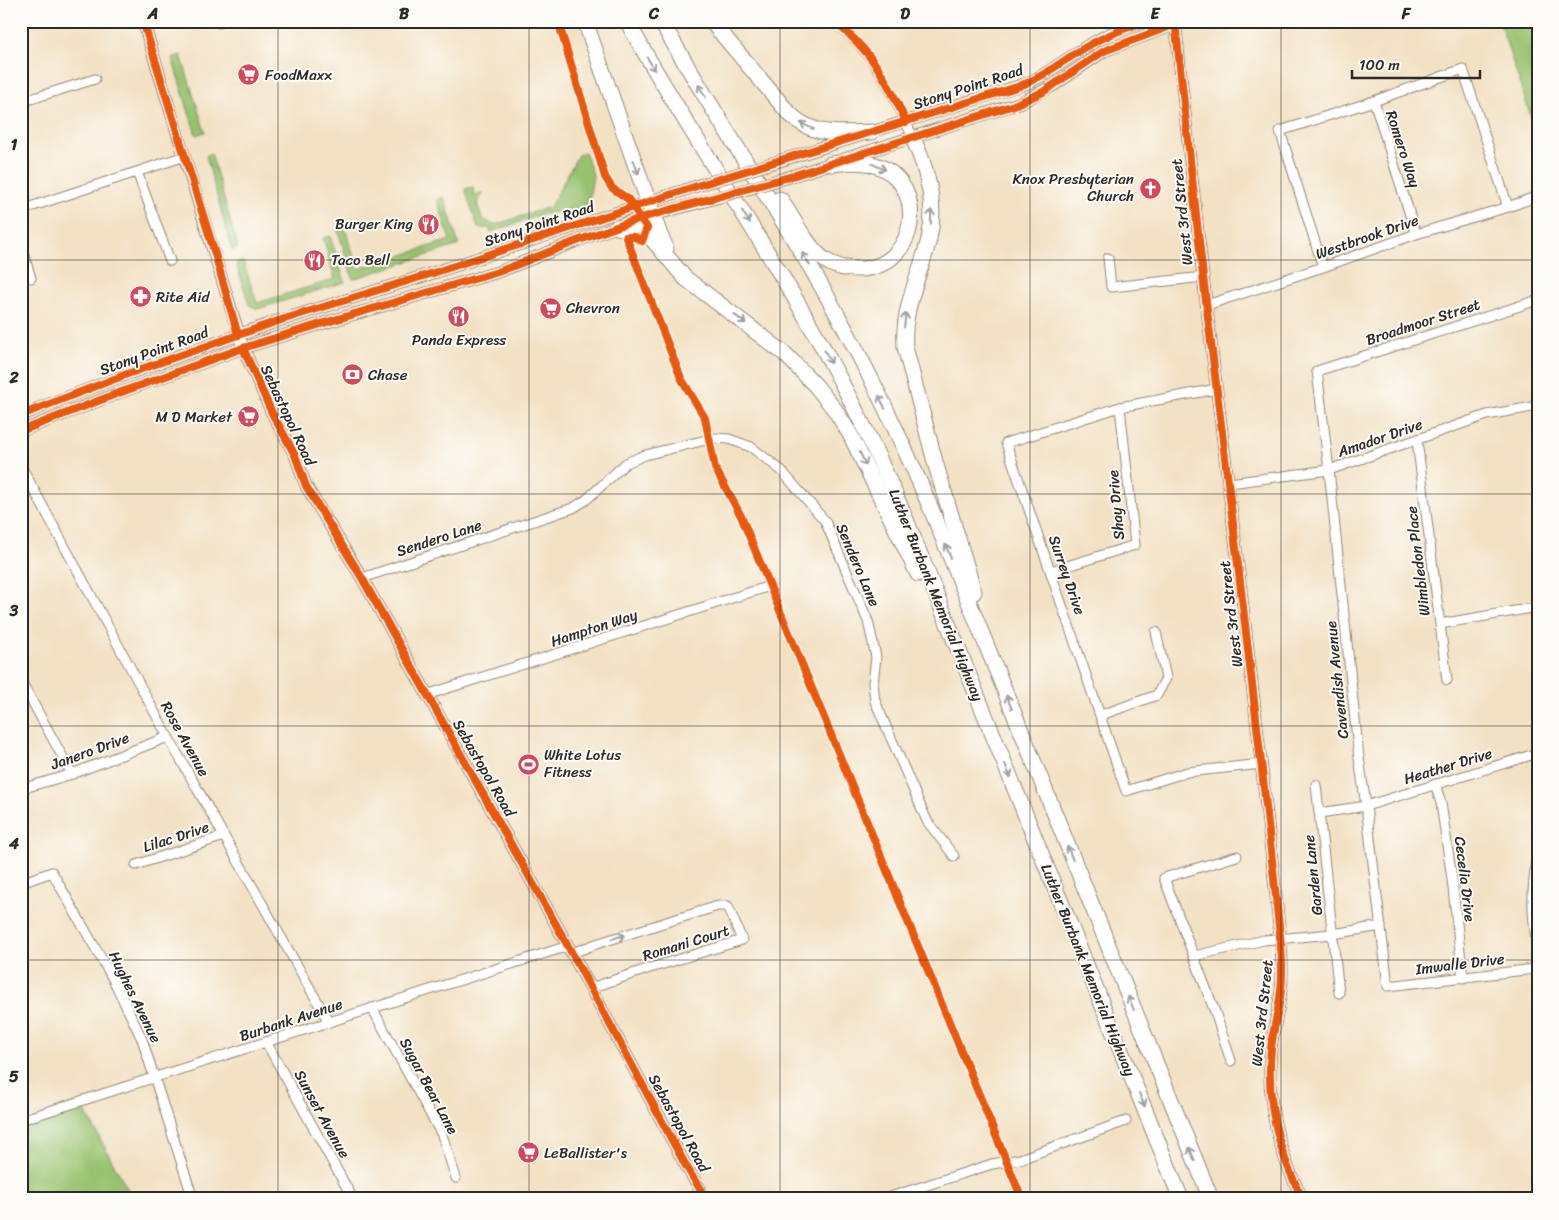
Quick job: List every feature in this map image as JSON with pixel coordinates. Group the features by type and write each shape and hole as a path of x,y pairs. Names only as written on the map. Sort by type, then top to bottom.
{"highway":[{"path":"586,21 662,240 672,258 712,298"},
{"name":"Luther Burbank Memorial Highway","path":"627,21 790,290 847,392 895,494 1182,1199"},
{"name":"Luther Burbank Memorial Highway","path":"661,21 811,268 867,370 924,492 1211,1199"},
{"path":"712,21 799,123 814,130 824,132 872,132"},
{"path":"715,112 758,164 818,255 831,264 854,269 870,268 885,262 903,244 910,226 911,207 905,190 894,176 873,164 857,162 831,164"},
{"path":"913,138 929,187 932,217 927,246 906,311 905,348 976,601 986,645"},
{"path":"617,227 640,232 652,239 680,274 785,354 816,386 835,410 857,447 935,611 970,678"}],"main road":[{"name":"Sebastopol Road","path":"143,21 238,335 272,413 294,455 306,486 362,578 570,949 644,1092 706,1199"},
{"name":"Stony Point Road","path":"21,432 243,348 498,272 617,227 651,208 700,185 1028,83 1045,75 1098,40 1116,31 1146,21"},
{"name":"Stony Point Road","path":"21,415 130,373 329,304 651,208 709,200 790,178 1030,99 1104,51 1168,27 1174,21"},
{"name":"West 3rd Street","path":"1174,21 1281,938 1281,987 1270,1062 1272,1102 1275,1126 1282,1151 1303,1199"},
{"path":"97,402 100,398 126,386 130,373"}],"street":[{"path":"832,21 852,37 878,66 913,138"},
{"path":"1323,267 1280,131 1374,101 1463,69 1508,207"},
{"path":"21,102 95,79"},
{"name":"Romero Way","path":"1374,101 1416,234"},
{"path":"21,210 184,156"},
{"path":"137,172 170,261"},
{"name":"Westbrook Drive","path":"1206,305 1416,234 1508,207 1538,196"},
{"path":"21,246 24,264 31,278"},
{"path":"1108,258 1111,287 1204,277"},
{"name":"Broadmoor Street","path":"1317,371 1538,300"},
{"name":"Cavendish Avenue","path":"1317,371 1329,470 1358,758 1366,806 1388,986"},
{"name":"Surrey Drive","path":"1216,389 1120,407 1006,444 1126,791 1187,772 1262,764"},
{"name":"Amador Drive","path":"1229,483 1329,470 1487,415 1538,406"},
{"name":"Shay Drive","path":"1051,571 1135,545 1120,407"},
{"name":"Sendero Lane","path":"362,578 573,508 586,500 626,463 645,455 714,438 729,439 751,447 781,470 824,521 868,621 876,657 873,683 876,701 927,821 954,856"},
{"name":"Wimbledon Place","path":"1417,440 1447,680"},
{"name":"Rose Avenue","path":"21,466 168,737 329,1022"},
{"name":"Hampton Way","path":"426,695 770,586"},
{"path":"1440,624 1538,607"},
{"path":"1100,715 1157,695 1166,678 1156,632"},
{"path":"21,681 72,774"},
{"name":"Janero Drive","path":"21,789 72,774 168,737"},
{"name":"Heather Drive","path":"1366,806 1538,753"},
{"name":"Garden Lane","path":"1316,784 1340,993"},
{"name":"Cecelia Drive","path":"1435,784 1441,803 1452,879 1463,978"},
{"name":"Garden Lane","path":"1320,813 1366,806"},
{"name":"Lilac Drive","path":"136,865 224,836"},
{"name":"Imwalle Drive","path":"1388,986 1534,969 1537,941 1533,908 1533,881 1538,848"},
{"path":"1230,1061 1194,956 1164,878 1237,856"},
{"name":"Hughes Avenue","path":"21,883 52,872 113,979 142,1039 194,1199"},
{"name":"Romani Court","path":"570,949 596,944 718,906 728,906 742,940 591,988"},
{"path":"1194,956 1264,940 1333,934 1381,926"},
{"name":"Burbank Avenue","path":"21,1120 372,1008 570,949"},
{"name":"Sugar Bear Lane","path":"372,1008 442,1135 456,1178"},
{"name":"Sunset Avenue","path":"266,1042 353,1199"},
{"path":"884,1199 992,1164 1020,1159 1126,1122"}],"green space":[{"path":"1499,21 1538,21 1538,138"},
{"path":"181,55 205,132 196,135 172,58"},
{"path":"585,152 593,175 588,206 540,215 491,232 489,228 478,228 465,189 473,187 474,196 484,192 477,203 482,219 494,225 550,207 578,155"},
{"path":"211,153 238,248 232,250 206,156"},
{"path":"444,197 459,245 353,279 337,228 344,226 358,269 450,240 437,199"},
{"path":"330,236 345,282 258,309 249,305 236,263 243,261 257,303 335,279 323,238"},
{"path":"82,1106 133,1199 21,1199 21,1125"}],"cycle path":[{"path":"143,21 238,335"},
{"path":"558,21 605,177 612,188 628,199 647,228 642,241 635,237 626,237 681,378 705,418 715,468 741,516 1022,1199"},
{"path":"833,21 857,42 877,66 906,122"},
{"path":"21,415 130,373 278,321 430,274 700,185 1017,87 1041,76 1094,42 1146,21"},
{"path":"21,431 243,348 498,272 641,218 789,177 1014,105 1043,92 1104,51 1168,27 1173,21"},
{"path":"1175,21 1199,244 1255,704 1281,943 1282,983 1272,1042 1270,1068 1272,1107 1287,1163 1303,1199"},
{"path":"243,348 272,413 295,455 306,486 362,578 568,946 686,1166 706,1199"}],"place":[{"name":"FoodMaxx","path":"249,75"},
{"name":"Knox Presbyterian Church","path":"1150,188"},
{"name":"Burger King","path":"429,224"},
{"name":"Taco Bell","path":"315,260"},
{"name":"Rite Aid","path":"140,297"},
{"name":"Chevron","path":"550,308"},
{"name":"Panda Express","path":"459,317"},
{"name":"Chase","path":"352,375"},
{"name":"M D Market","path":"248,417"},
{"name":"White Lotus Fitness","path":"528,764"},
{"name":"LeBallister's","path":"528,1153"}]}
